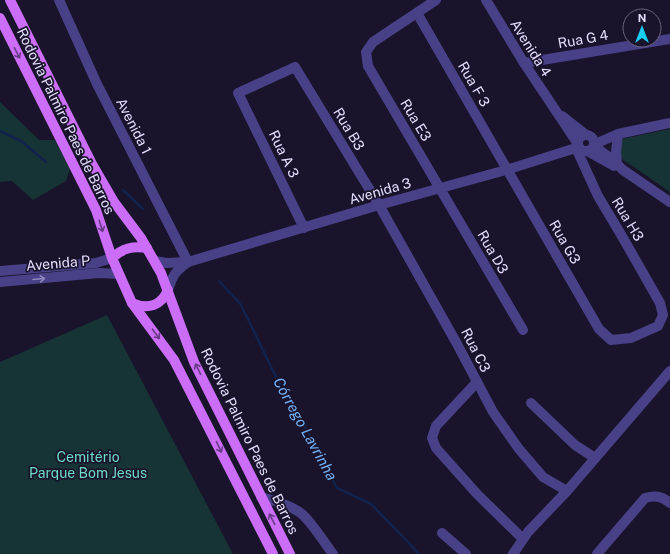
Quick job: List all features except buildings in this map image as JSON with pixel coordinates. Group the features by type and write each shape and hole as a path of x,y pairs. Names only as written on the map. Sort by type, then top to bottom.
{"main road":[{"name":"Rodovia Palmiro Paes de Barros","path":"10,0 92,164 114,202 128,220 155,261 168,290 194,362 290,554"},
{"name":"Rodovia Palmiro Paes de Barros","path":"0,18 96,210 112,258 132,302 174,360 273,554"},
{"path":"112,258 119,252 128,248 147,248"},
{"path":"132,302 139,306 154,306 160,302 168,290"}],"street":[{"name":"Avenida 1","path":"59,0 97,84 188,262"},
{"path":"417,13 436,0"},
{"name":"Avenida 4","path":"488,0 524,64 554,110 586,144 610,165 620,166 670,202"},
{"name":"Rua E3","path":"417,13 373,42 366,52 368,66 440,188"},
{"name":"Rua F 3","path":"417,13 506,170"},
{"name":"Rua G 4","path":"524,64 670,39"},
{"name":"Rua A 3","path":"295,67 238,93 304,228"},
{"name":"Rua B3","path":"295,67 379,205"},
{"name":"Avenida 3","path":"188,262 379,205 506,170 616,135 670,123"},
{"path":"616,135 616,152 620,166"},
{"name":"Rua H3","path":"586,144 598,196 660,303 663,315 658,326 631,338 612,340 599,329"},
{"name":"Rua G3","path":"506,170 599,329"},
{"name":"Rua D3","path":"440,188 522,330"},
{"name":"Rua C3","path":"379,205 460,348 492,412 519,449 543,477 567,491"},
{"name":"Avenida P","path":"0,271 96,263 112,258"},
{"path":"155,261 166,263 188,262"},
{"path":"168,290 172,276 188,262"},
{"name":"Avenida P","path":"0,282 99,273 119,274"},
{"path":"513,554 523,539 567,491 670,371"},
{"path":"477,382 436,426 432,438 436,448 477,494 523,539"},
{"path":"531,403 575,445 595,458"},
{"path":"597,554 645,498 654,496 664,498 670,503"},
{"path":"261,497 279,502 295,509 303,515 332,554"},
{"path":"442,533 466,554"}],"green space":[{"path":"0,102 39,140 55,140 70,169 66,181 33,200 12,181 0,182"},
{"path":"670,129 670,192 622,159 620,155 622,139"},
{"name":"Cemitério Parque Bom Jesus","path":"107,315 233,554 0,554 0,362"}],"waterway":[{"name":"Córrego Lavrinha","path":"0,131 21,141 46,162"},
{"name":"Córrego Lavrinha","path":"123,190 143,209"},
{"name":"Córrego Lavrinha","path":"219,281 241,305 280,385 302,421 337,488 371,504 418,554"}]}
